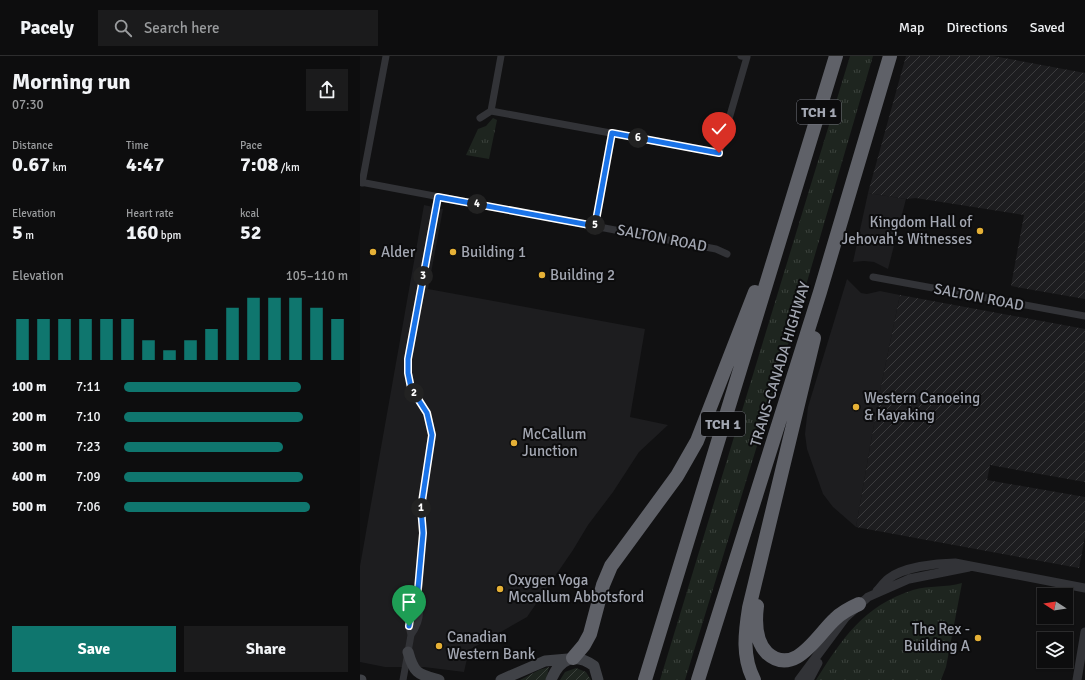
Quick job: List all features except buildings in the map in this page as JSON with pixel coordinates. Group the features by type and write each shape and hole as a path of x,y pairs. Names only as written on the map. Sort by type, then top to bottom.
{"highway":[{"name":"TCH 1","path":"645,680 836,56"},
{"name":"TRANS-CANADA HIGHWAY","path":"698,680 820,292 890,56"},
{"path":"571,658 579,651 590,634 603,584 611,566 677,476 697,441 802,168"},
{"path":"754,680 746,661 745,632 749,608 769,519 804,383 819,314 820,292"},
{"path":"769,519 768,544 756,619 760,643 769,654 783,660 801,655 836,618 859,604"}],"main road":[{"path":"408,652 411,664 417,672 438,680"},
{"path":"552,680 558,667 571,658"},
{"path":"500,680 545,661 571,658 582,659 594,666 604,680"},
{"path":"594,666 598,680"}],"street":[{"path":"361,182 386,56"},
{"path":"491,111 501,56"},
{"path":"480,118 491,111 719,153 747,57 742,56"},
{"path":"595,226 612,133"},
{"name":"SALTON ROAD","path":"361,182 716,249 727,254"},
{"path":"403,680 411,636 417,628 420,609 417,600 423,533 421,508 432,435 427,413 411,388 408,373 417,309 438,197"},
{"name":"SALTON ROAD","path":"873,277 1085,316"},
{"path":"799,680 845,618 859,604 878,591 888,579 906,570 944,563 955,563 1085,588"},
{"path":"1077,680 1085,632"},
{"path":"809,680 826,645"}],"shaded area":[{"path":"906,56 993,56 1085,73 1085,299 1011,286 1024,215 916,198 906,199 868,193"},
{"path":"868,193 906,199 888,269 874,262 853,262"},
{"name":"McCallum Junction","path":"424,205 443,209 428,289 645,329 630,417 668,425 639,452 527,617 469,650 464,672 424,667 385,667 360,662 360,566"},
{"path":"847,279 861,293 867,294 880,291 900,295 879,396 856,527 833,507 823,494 807,449 805,434 808,407"},
{"path":"900,295 1085,329 1085,482 990,465 987,480 1085,497 1085,537 1079,568 856,527 879,396"}],"green space":[{"path":"850,56 873,56 800,306 685,680 660,680"},
{"path":"493,118 497,120 489,159 466,155 478,129 486,126"},
{"path":"962,583 946,667 941,680 816,680 845,638 867,615 880,605 913,590 950,586"},
{"path":"549,667 546,680 520,680 539,670"},
{"path":"576,668 586,672 591,680 560,680 565,672"}],"place":[{"name":"Kingdom Hall of Jehovah's Witnesses","path":"980,231"},
{"name":"Alder","path":"373,252"},
{"name":"Building 1","path":"453,252"},
{"name":"Building 2","path":"542,275"},
{"name":"Western Canoeing & Kayaking","path":"856,407"},
{"name":"McCallum Junction","path":"514,443"},
{"name":"Oxygen Yoga Mccallum Abbotsford","path":"500,589"},
{"name":"The Rex - Building A","path":"978,638"},
{"name":"Canadian Western Bank","path":"439,646"}],"route":[{"path":"409,626 412,608 417,600 423,533 421,508 432,435 427,413 411,388 408,373 408,359 438,197 595,226 612,133 719,153"}]}
